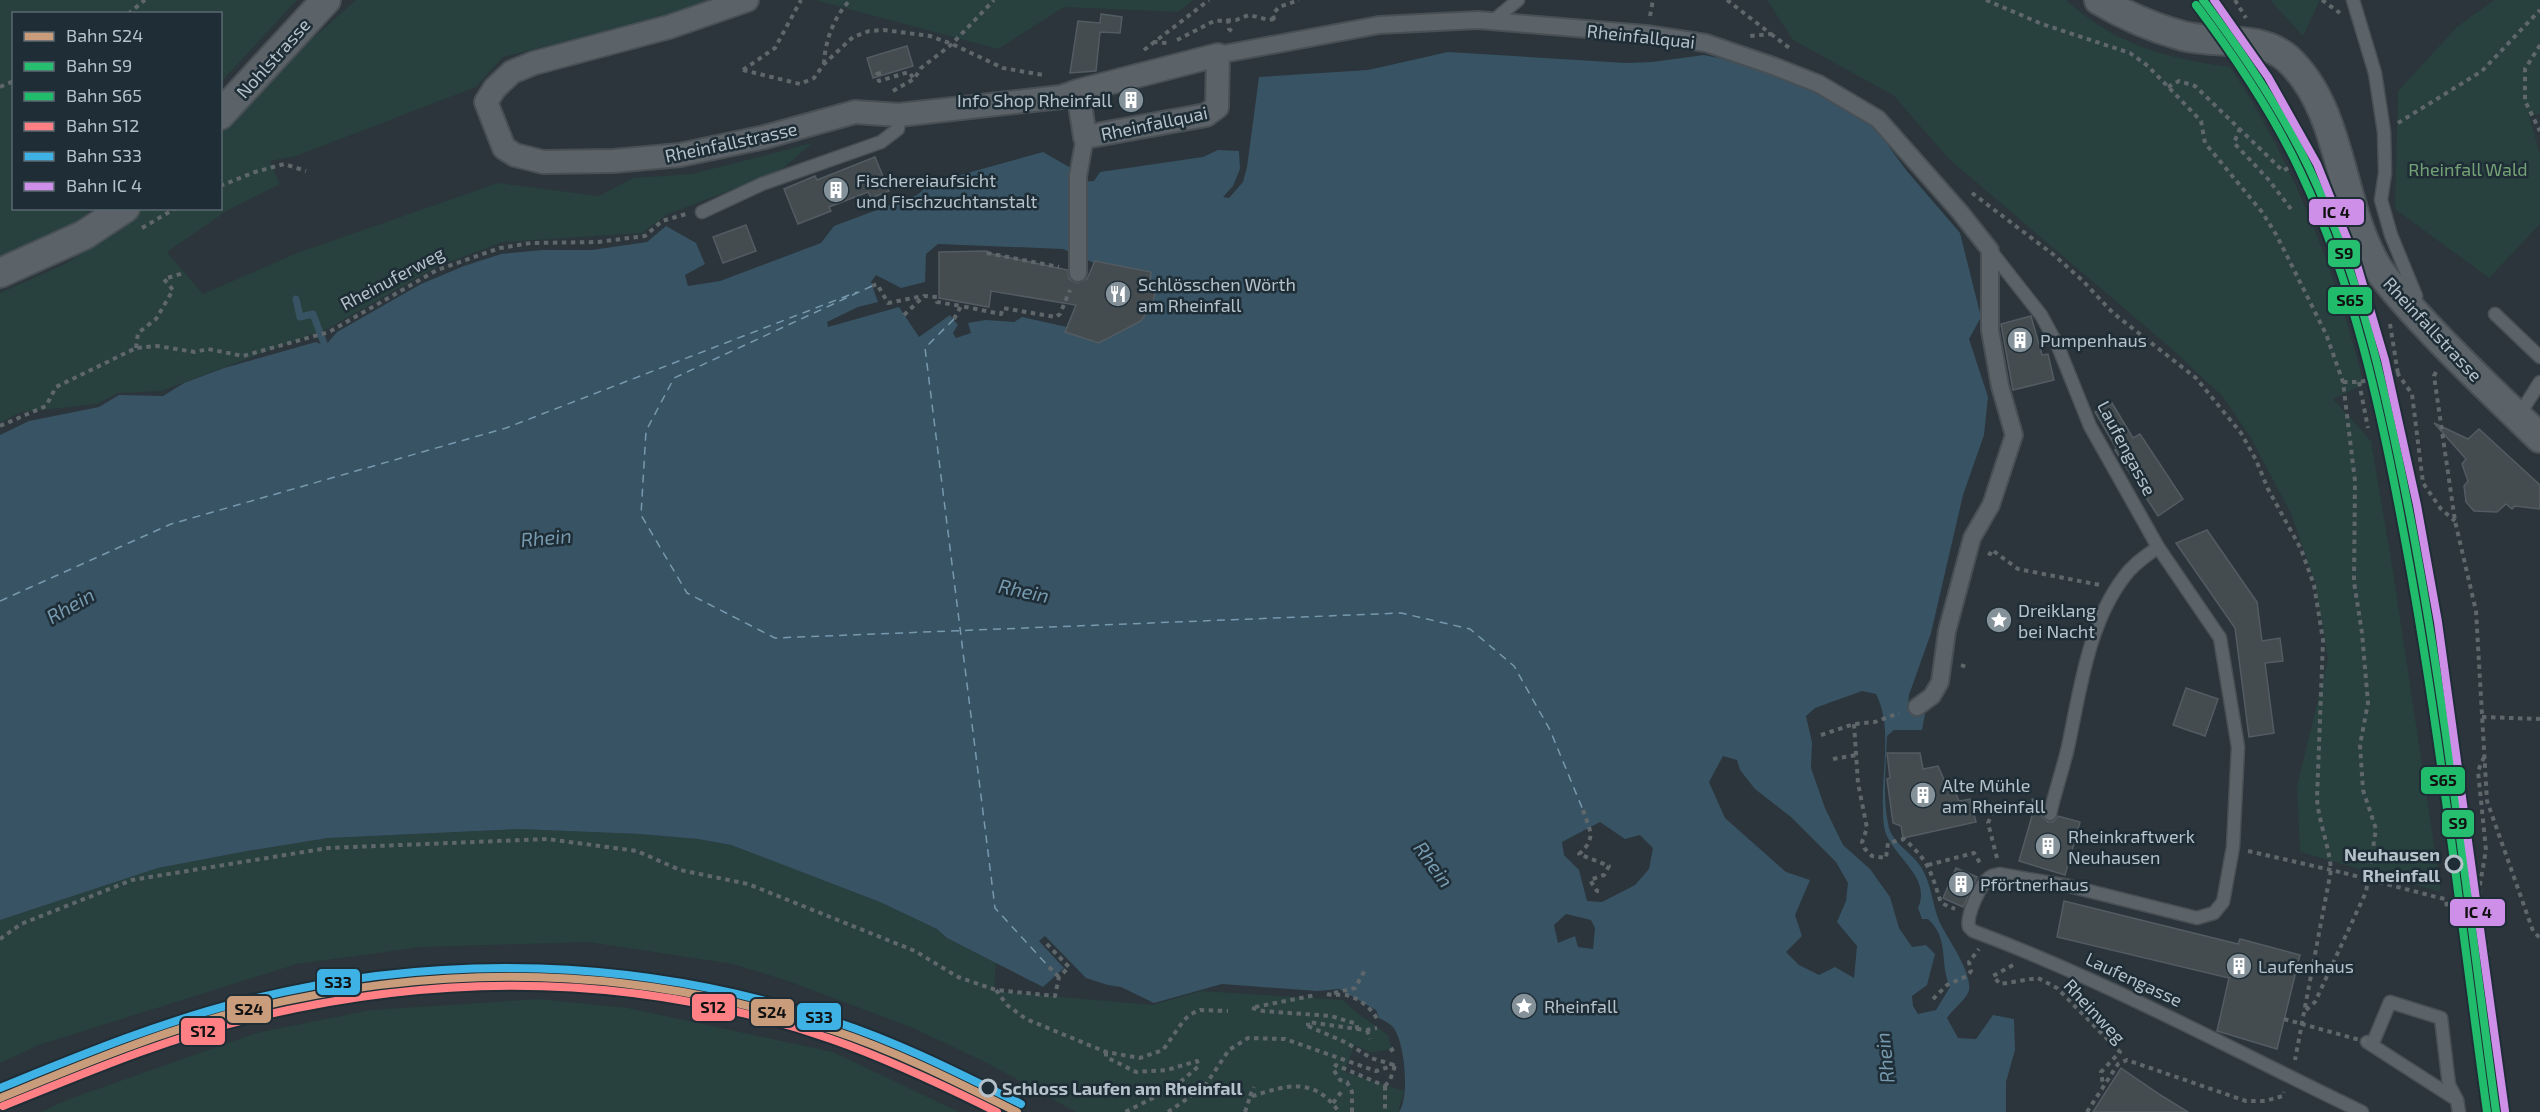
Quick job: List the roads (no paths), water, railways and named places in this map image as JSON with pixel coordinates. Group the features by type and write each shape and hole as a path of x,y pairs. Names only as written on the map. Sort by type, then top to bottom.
{"street":[{"name":"Nohlstrasse","path":"222,113 326,0"},
{"name":"Rheinfallstrasse","path":"747,0 669,27 534,63 512,72 495,88 486,102 504,148 515,155 543,162 647,159 723,147 855,112 899,115"},
{"name":"Rheinfallstrasse","path":"2099,0 2143,22 2184,36 2261,45 2286,57 2309,81 2328,127 2361,231 2398,311 2448,349 2540,438"},
{"name":"Rheinfallquai","path":"899,115 1070,94 1218,55 1379,25 1478,20 1646,34 1706,43 1814,81 1878,119 1990,250"},
{"name":"Rheinfallquai","path":"1070,94 1085,137 1212,112 1217,107 1218,55"},
{"path":"1072,270 1078,176 1085,137"},
{"path":"0,273 68,244 122,210"},
{"path":"1909,710 1932,696 1940,682 1947,631 1972,538 1991,505 2014,435 1990,330 1990,250"}],"lane":[{"path":"1493,21 1518,0"},
{"path":"2353,0 2358,24 2375,73 2384,132 2385,173 2381,200 2391,235 2416,296 2398,311"},
{"path":"702,212 762,184 881,142 898,129 899,115"},
{"name":"Laufengasse","path":"1990,250 2042,315 2057,345 2090,426 2158,547 2220,638 2238,747 2233,847 2223,902 2214,914 2197,918 2069,886 1995,875 1981,888 1969,916 1969,927 1972,931 2031,954 2134,1000 2362,1112"},
{"path":"2495,314 2540,357"},
{"path":"2518,417 2540,382"},
{"path":"2050,814 2068,746 2084,666 2104,612 2123,577 2141,559 2158,547"},
{"path":"2391,1002 2441,1018 2449,1085 2458,1106 2370,1044 2391,1002"}],"water":[{"name":"Rhein","path":"1448,52 1626,63 1704,55 1737,62 1829,97 1876,128 1887,139 1887,144 1906,170 1960,233 1981,317 1969,339 1988,397 1984,435 1963,495 1931,633 1909,695 1908,705 1911,714 1919,712 1925,714 1922,730 1894,730 1887,736 1886,805 1891,834 1925,874 1940,923 1967,974 1968,993 1947,1018 1958,1038 1976,1039 1993,1015 2014,1019 2015,1050 2006,1082 2006,1112 1399,1112 1405,1082 1403,1055 1396,1033 1391,1025 1379,1018 1376,1010 1339,989 1317,991 1222,984 1154,1003 1121,987 1086,978 1045,936 1039,941 1064,968 1043,987 947,938 937,929 880,902 731,845 698,839 519,829 328,838 158,868 0,920 0,435 29,421 99,407 119,395 163,396 184,383 224,368 316,342 325,346 337,332 421,284 501,254 542,250 592,250 647,242 666,226 696,243 705,264 685,275 688,286 720,281 821,243 834,226 917,195 923,190 924,185 1043,152 1071,168 1071,182 1094,181 1100,172 1203,157 1218,150 1239,151 1240,169 1233,186 1223,197 1229,198 1243,182 1247,167 1259,77 1368,70","holes":["938,244 1063,249 1094,263 1095,261 1151,272 1150,284 1156,285 1153,298 1144,316 1129,328 1099,343 1066,332 1067,327 1022,317 1014,322 986,320 968,323 971,333 956,338 953,333 958,325 950,315 919,337 899,307 828,327 827,322 858,307 878,302 871,282 876,275 901,288 925,282 926,254","1862,691 1876,694 1881,707 1885,735 1883,794 1885,831 1889,841 1916,877 1920,887 1921,897 1918,908 1922,919 1928,919 1935,927 1942,943 1950,987 1936,1010 1918,1014 1913,1006 1912,996 1927,985 1935,954 1926,945 1912,947 1899,928 1890,897 1870,869 1843,845 1825,808 1811,768 1812,742 1806,716 1815,708","1723,756 1737,760 1740,770 1755,789 1791,817 1836,862 1848,883 1846,901 1837,922 1857,946 1854,978 1835,967 1819,975 1799,965 1786,952 1802,936 1795,915 1810,880 1786,872 1725,818 1709,782","1600,822 1625,839 1640,835 1653,848 1649,869 1635,885 1602,902 1587,901 1579,870 1564,855 1562,842","1566,914 1591,920 1595,928 1593,949 1578,947 1575,936 1558,943 1554,925"]}],"waterway":[{"path":"296,299 300,317 313,314 325,346 324,352"}],"rail line":[{"name":"S9","path":"2203,0 2260,81 2309,168 2344,253 2383,386 2411,521 2436,668 2496,1112"},
{"name":"S65","path":"2196,5 2253,86 2301,173 2336,258 2363,345 2393,479 2427,671 2487,1112"},
{"name":"S33","path":"0,1088 119,1041 210,1010 241,1002 315,986 390,974 465,969 540,968 615,974 689,984 763,1000 883,1039 1021,1104"},
{"name":"S24","path":"0,1098 152,1038 245,1010 320,994 394,983 467,978 540,977 613,982 686,993 759,1008 879,1047 1017,1112"},
{"name":"S12","path":"3,1106 155,1047 248,1019 321,1003 394,993 468,987 541,986 614,991 687,1001 759,1017 831,1039 873,1055 997,1112"}],"place":[{"name":"Info Shop Rheinfall","path":"1131,100"},
{"name":"Fischereiaufsicht und Fischzuchtanstalt","path":"836,190"},
{"name":"Schlösschen Wörth am Rheinfall","path":"1118,294"},
{"name":"Pumpenhaus","path":"2020,340"},
{"name":"Dreiklang bei Nacht","path":"1999,620"},
{"name":"Alte Mühle am Rheinfall","path":"1923,795"},
{"name":"Rheinkraftwerk Neuhausen","path":"2048,846"},
{"name":"Neuhausen Rheinfall","path":"2454,864"},
{"name":"Pförtnerhaus","path":"1961,884"},
{"name":"Laufenhaus","path":"2239,966"},
{"name":"Rheinfall","path":"1524,1006"},
{"name":"Schloss Laufen am Rheinfall","path":"988,1088"}],"park label":[{"name":"Rheinfall Wald","path":"2468,169"}]}
